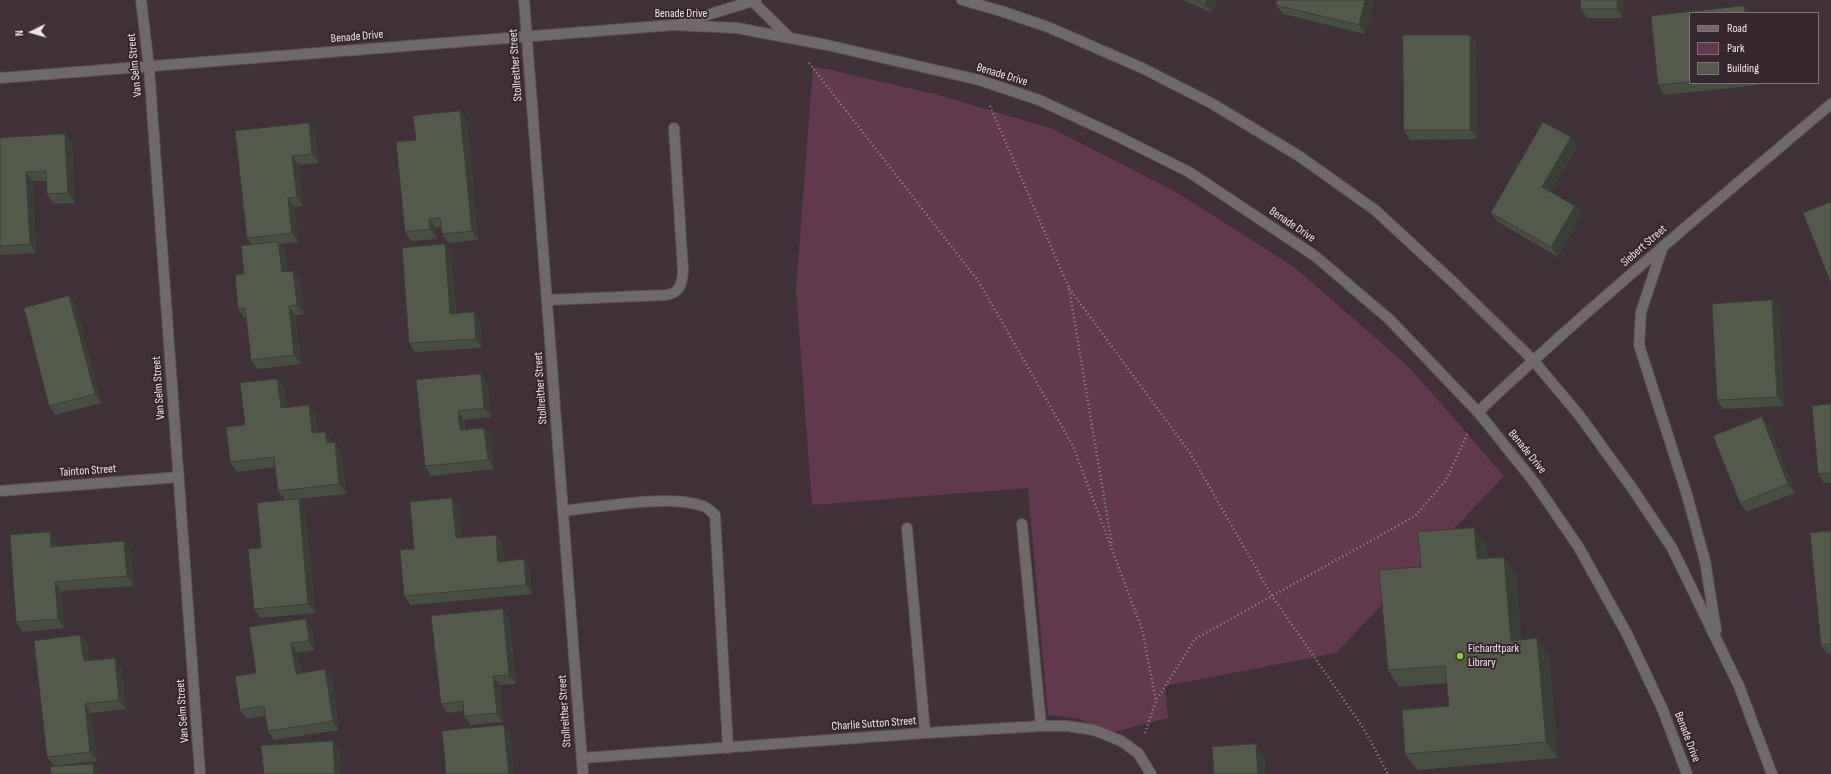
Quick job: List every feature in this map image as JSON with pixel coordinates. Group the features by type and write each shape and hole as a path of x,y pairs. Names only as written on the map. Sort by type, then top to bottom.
{"street":[{"name":"Van Selm Street","path":"141,0 149,67 200,774"},
{"name":"Stollreither Street","path":"524,0 583,774"},
{"path":"962,0 1001,10 1048,27"},
{"path":"987,0 1142,68 1190,92 1299,156 1375,210 1533,360 1579,415 1632,488 1672,548 1739,686 1772,774"},
{"path":"673,25 754,1 789,38"},
{"name":"Benade Drive","path":"0,78 673,25 737,28 827,45 979,80 1039,100 1115,135 1189,172 1315,256 1389,319 1478,412 1534,482 1578,546 1627,634 1662,708 1687,774"},
{"name":"Siebert Street","path":"1478,412 1533,360 1663,246 1831,104"},
{"path":"547,300 666,295 674,294 678,291 683,279 683,271 674,128"},
{"path":"1663,246 1641,312 1639,345 1687,495 1705,561 1717,640"},
{"name":"Tainton Street","path":"0,491 179,477"},
{"path":"563,511 657,501 690,502 704,506 715,515 728,748"},
{"path":"1022,524 1041,726"},
{"path":"907,528 926,733"},
{"name":"Charlie Sutton Street","path":"582,758 926,733 1041,726 1067,726 1094,730 1121,741 1138,753 1151,774"}],"path":[{"path":"789,38 979,282 1073,446 1142,629 1156,701"},
{"path":"979,80 1069,288 1190,453 1272,596 1364,729 1388,774"},
{"path":"1069,288 1113,551"},
{"path":"1138,753 1156,701 1195,639 1415,516 1446,480 1478,412"}],"green space":[{"path":"813,66 938,95 1053,129 1176,192 1294,267 1410,368 1504,476 1336,653 1165,686 1168,718 1109,733 1081,719 1048,715 1028,488 812,505 796,289"}],"building":[{"path":"1197,0 1207,0 1205,4"},
{"path":"1277,0 1365,0 1359,25 1276,5"},
{"path":"1581,0 1617,0 1617,9 1581,9"},
{"path":"1744,6 1745,12 1689,12 1689,82 1658,85 1651,16"},
{"path":"1403,35 1470,35 1470,130 1404,130"},
{"path":"460,111 472,231 442,234 440,218 429,219 430,229 405,232 396,142 416,140 413,116"},
{"path":"1543,122 1571,137 1542,187 1575,206 1551,247 1491,213"},
{"path":"309,123 312,154 292,156 297,197 288,198 292,233 247,238 235,131"},
{"path":"65,134 68,193 47,194 46,171 26,172 30,244 0,246 0,138"},
{"path":"1831,202 1831,283 1803,213"},
{"path":"278,242 282,272 293,271 297,305 289,306 294,355 251,360 245,308 238,309 235,275 244,274 241,246"},
{"path":"445,244 450,314 474,312 476,339 409,343 402,248"},
{"path":"69,296 95,394 49,406 24,308"},
{"path":"1772,300 1777,397 1717,400 1712,304"},
{"path":"481,374 484,408 458,411 460,430 484,428 488,460 425,466 416,380"},
{"path":"277,379 281,408 309,405 312,433 325,432 327,443 335,442 339,484 278,491 274,457 230,462 226,427 245,425 240,383"},
{"path":"1831,404 1831,473 1818,474 1812,406"},
{"path":"1762,417 1788,484 1740,503 1713,436"},
{"path":"452,498 456,538 496,535 498,562 524,559 526,585 404,596 400,550 414,549 410,502"},
{"path":"299,499 308,604 254,609 248,549 261,548 257,503"},
{"name":"Fichardtpark Library","path":"1474,528 1477,559 1504,557 1511,641 1537,638 1546,742 1405,754 1402,710 1449,706 1445,666 1388,670 1379,570 1421,567 1418,532"},
{"path":"1831,531 1831,644 1821,645 1810,533"},
{"path":"50,532 51,547 124,541 127,576 55,582 58,619 16,622 10,535"},
{"path":"503,609 509,675 493,676 497,713 464,716 463,701 441,704 431,616"},
{"path":"306,619 309,641 291,643 296,674 325,669 333,721 268,731 264,706 240,710 235,676 256,673 249,627"},
{"path":"80,635 84,661 115,658 119,700 85,704 90,752 47,757 34,641"},
{"path":"504,725 509,774 446,774 442,731"},
{"path":"333,741 335,774 264,774 261,746"},
{"path":"1256,744 1258,774 1214,774 1212,747"},
{"path":"93,764 94,774 51,774 50,767"}],"place":[{"name":"Fichardtpark Library","path":"1460,656"}]}
